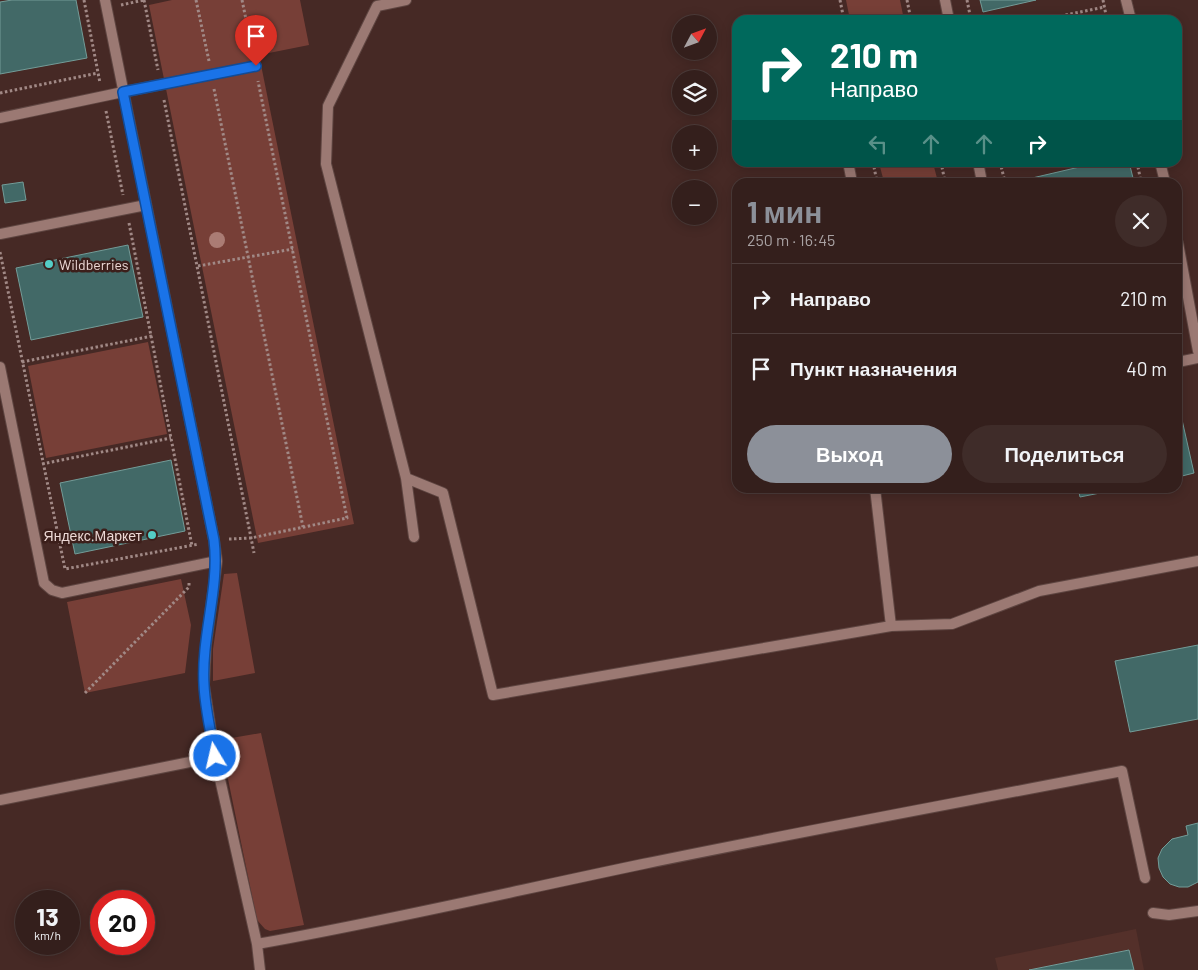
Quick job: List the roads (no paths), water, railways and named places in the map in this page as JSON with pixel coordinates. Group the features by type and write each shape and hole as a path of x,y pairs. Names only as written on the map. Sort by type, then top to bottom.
{"lane":[{"path":"105,0 214,540 217,561 206,645 204,685 215,756 257,944 260,970"},
{"path":"406,0 377,6 328,106 326,164 406,478 414,537"},
{"path":"945,0 948,15"},
{"path":"1126,0 1129,15"},
{"path":"0,118 256,66"},
{"path":"0,234 146,205"},
{"path":"1182,263 1194,297 1198,351"},
{"path":"1182,361 1198,358"},
{"path":"0,368 44,583 52,590 62,593 217,561"},
{"path":"406,478 443,493 493,695 891,626 952,624 1039,591 1198,561"},
{"path":"876,493 891,626"},
{"path":"0,800 215,756"},
{"path":"257,944 366,924 469,900 713,850 1122,771 1145,878"},
{"path":"1153,913 1169,915 1198,911"}],"place":[{"name":"Wildberries","path":"49,264"},
{"name":"Яндекс.Маркет","path":"152,535"}]}
